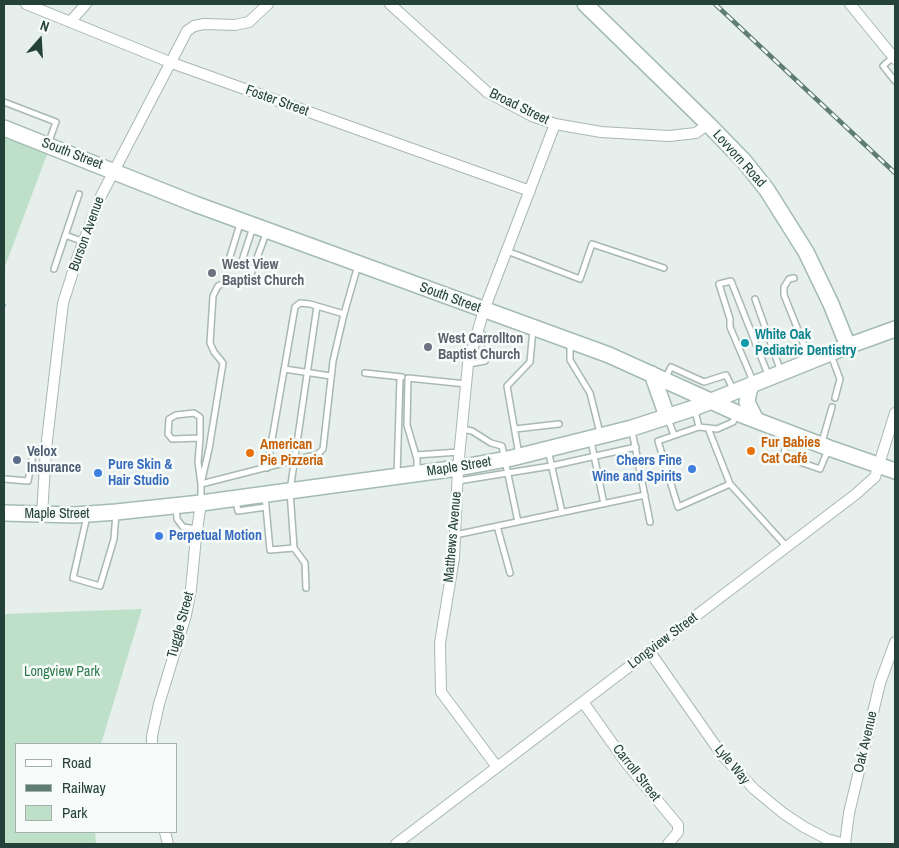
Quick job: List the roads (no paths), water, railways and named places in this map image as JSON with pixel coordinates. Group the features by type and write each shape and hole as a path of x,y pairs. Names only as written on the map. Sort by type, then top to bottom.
{"street":[{"name":"Foster Street","path":"26,4 172,63 530,192"},
{"path":"70,22 86,4"},
{"name":"Burson Avenue","path":"42,515 46,449 64,303 101,196 187,31 194,26 204,24 235,25 249,22 268,4"},
{"name":"Broad Street","path":"390,4 487,92 532,116 555,124 601,132 670,136 696,133 708,124"},
{"name":"Lovvorn Road","path":"585,4 708,124 744,161 767,190 806,252 831,304 848,346"},
{"path":"850,4 894,58"},
{"name":"Matthews Avenue","path":"497,767 441,692 440,643 454,558 457,474 468,364 484,310 555,124"},
{"name":"South Street","path":"4,128 358,265 570,341 756,420 825,447 895,471"},
{"name":"Maple Street","path":"4,513 42,515 87,514 176,506 236,498 266,500 290,491 417,473 457,474 511,463 548,450 632,428 694,408 895,329"},
{"path":"658,377 667,416"},
{"path":"753,384 747,402 756,420"},
{"name":"Longview Street","path":"396,844 650,652 867,484 875,477 895,413"},
{"name":"Tuggle Street","path":"152,743 159,704 186,615 191,589 201,503"},
{"name":"Oak Avenue","path":"844,844 849,813 880,683 895,642"},
{"name":"Lyle Way","path":"650,652 722,755 754,789 804,827 827,839 844,844"},
{"name":"Carroll Street","path":"583,702 627,764 678,824 678,832 668,844"}],"lane":[{"path":"894,58 883,66 895,81"},
{"path":"4,102 56,122 48,145"},
{"path":"54,269 79,194"},
{"path":"254,225 240,267 228,263 254,225"},
{"path":"201,484 209,450 223,363 214,352 210,343 213,296 218,286 226,282 246,280 250,274 254,225"},
{"path":"65,235 84,242"},
{"path":"506,251 580,279 592,244 664,268"},
{"path":"201,484 294,461 318,454 323,450 333,361 358,265"},
{"path":"794,278 789,279 784,287 784,295 810,361"},
{"path":"753,384 730,327 730,319 719,284 731,281 775,375"},
{"path":"754,299 775,375"},
{"path":"267,468 295,307 300,304 316,306 344,314"},
{"path":"306,588 304,563 294,548 290,491 316,306"},
{"path":"518,522 511,463 515,429 511,418 507,386 530,362 533,328"},
{"path":"468,364 485,361 488,357 486,336 477,333"},
{"path":"570,341 570,360 590,393 595,437 594,457 604,504"},
{"path":"830,353 840,378 834,398"},
{"path":"658,377 671,367 704,382 726,375 735,391"},
{"path":"284,369 331,376"},
{"path":"365,373 466,384"},
{"path":"397,476 400,377"},
{"path":"408,378 407,425 416,454 417,473"},
{"path":"790,433 782,456 820,469 832,407"},
{"path":"694,408 699,427"},
{"path":"730,484 678,507 658,441 699,427 717,428 733,422 737,412"},
{"path":"200,438 172,439 168,434 169,419 176,415 194,413 200,417 200,438 198,462 201,503"},
{"path":"667,416 674,435"},
{"path":"515,429 560,424"},
{"path":"632,428 650,522"},
{"path":"708,428 730,484 787,547"},
{"path":"462,429 472,431 491,443 502,446 511,463"},
{"path":"511,463 551,466 636,447"},
{"path":"4,479 28,480 34,449 46,449"},
{"path":"548,450 562,512"},
{"path":"416,454 460,452"},
{"path":"455,535 645,495"},
{"path":"266,500 270,550 294,548"},
{"path":"176,506 177,519 183,527 197,529"},
{"path":"87,514 73,578 100,586 114,539 116,512"},
{"path":"497,526 510,573"}],"railway":[{"path":"715,4 895,173"}],"place":[{"name":"West View Baptist Church","path":"212,273"},
{"name":"White Oak Pediatric Dentistry","path":"745,343"},
{"name":"West Carrollton Baptist Church","path":"428,347"},
{"name":"Fur Babies Cat Café","path":"751,451"},
{"name":"American Pie Pizzeria","path":"250,453"},
{"name":"Velox Insurance","path":"17,460"},
{"name":"Cheers Fine Wine and Spirits","path":"692,469"},
{"name":"Pure Skin & Hair Studio","path":"98,473"},
{"name":"Perpetual Motion","path":"159,536"}],"park label":[{"name":"Longview Park","path":"62,672"}]}
